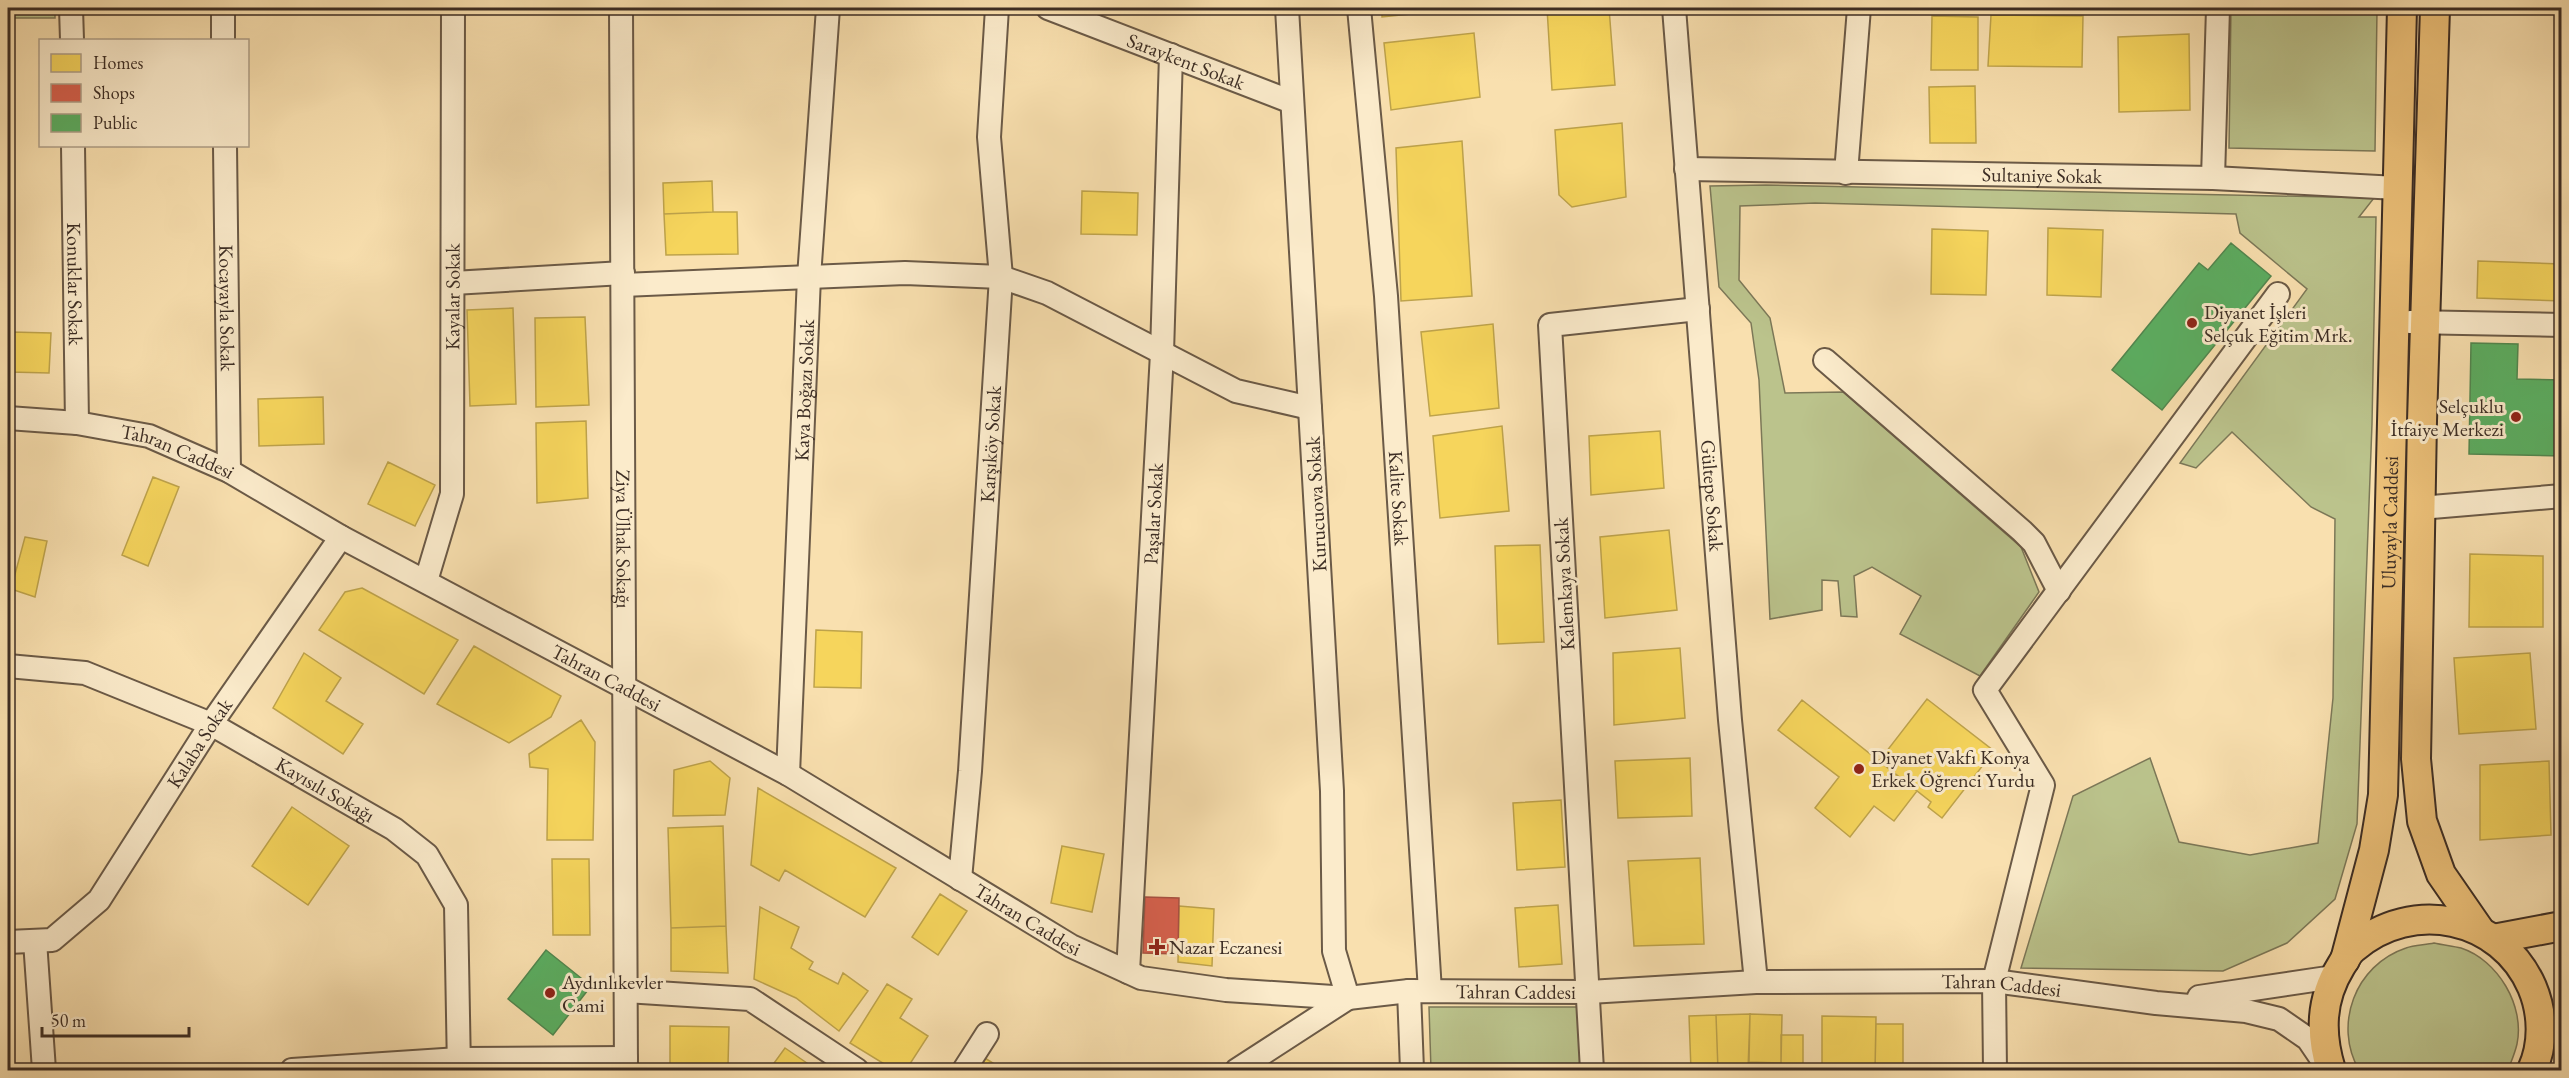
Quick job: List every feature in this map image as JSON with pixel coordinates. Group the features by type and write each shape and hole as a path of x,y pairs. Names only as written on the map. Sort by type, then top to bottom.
{"main road":[{"name":"Uluyayla Caddesi","path":"2330,1071 2323,1043 2323,1009 2339,969 2374,850 2383,795 2402,8"},
{"name":"Uluyayla Caddesi","path":"2435,8 2420,508 2416,759 2422,820 2441,874 2486,934"},
{"path":"2339,969 2352,949 2378,932 2407,921 2437,918 2486,934 2505,946 2525,970 2537,999 2541,1030 2534,1066"},
{"path":"2486,934 2562,926"},
{"path":"2534,1066 2562,1023"}],"street":[{"path":"71,8 72,39"},
{"path":"223,8 223,39"},
{"name":"Kayalar Sokak","path":"426,581 452,494 453,8"},
{"name":"Ziya Ülhak Sokağı","path":"621,8 626,1064"},
{"name":"Kaya Boğazı Sokak","path":"788,774 809,277 828,8"},
{"name":"Karşıköy Sokak","path":"960,879 970,771 1001,277 988,137 998,8"},
{"name":"Saraykent Sokak","path":"1048,8 1292,102"},
{"name":"Kurucuova Sokak","path":"1287,8 1332,791 1334,951 1348,998"},
{"name":"Kalite Sokak","path":"1359,8 1386,296 1419,991 1412,1071"},
{"name":"Gültepe Sokak","path":"1674,8 1730,720 1756,982"},
{"path":"1846,173 1859,8"},
{"path":"2213,178 2218,8"},
{"name":"Paşalar Sokak","path":"1128,972 1162,353 1171,55"},
{"name":"Konuklar Sokak","path":"73,147 76,423"},
{"name":"Kocayayla Sokak","path":"225,147 230,471"},
{"name":"Sultaniye Sokak","path":"1686,169 2213,178 2397,188"},
{"path":"453,282 809,277 905,273 1001,277 1047,293 1236,391 1310,408"},
{"path":"1995,1071 1994,981 2043,785 1985,690 2278,294"},
{"name":"Kalemkaya Sokak","path":"1588,992 1550,325 1698,309"},
{"path":"2396,322 2562,325"},
{"path":"1825,360 2022,531 2034,543 2059,591"},
{"name":"Tahran Caddesi","path":"8,418 76,423 148,436 230,471 341,537 625,690 788,774 1071,946 1141,978 1226,990 1348,998 1419,991 1588,992 1756,982 1994,981 2156,1003 2246,1011 2280,1019 2308,1039 2330,1071"},
{"path":"2420,508 2562,496"},
{"name":"Kalaba Sokak","path":"44,940 99,900 211,724 341,537"},
{"name":"Kayısılı Sokağı","path":"8,666 85,673 211,724 393,829 427,855 456,905 459,1065"},
{"path":"8,942 44,940 44,1071"},
{"name":"Tahran Caddesi","path":"2156,1003 2339,969"},
{"path":"626,991 750,999 857,1071"},
{"path":"1588,992 1592,1071"},
{"path":"1237,1071 1348,998"},
{"path":"964,1071 987,1034"},
{"path":"292,1071 459,1065 626,1064"}],"green space":[{"path":"8,8 55,8 55,18 8,18"},
{"path":"2231,8 2377,10 2375,151 2229,148"},
{"path":"1766,185 2374,198 2359,217 2376,217 2372,424 2357,824 2335,899 2287,943 2223,971 2021,968 2073,796 2150,758 2179,842 2250,855 2318,843 2333,698 2335,519 2311,507 2232,432 2196,468 2180,463 2307,289 2240,233 2236,214 1815,203 1740,206 1739,280 1770,318 1785,393 1843,392 2021,547 2039,592 1980,676 1900,634 1921,596 1872,567 1854,576 1857,617 1841,616 1838,581 1822,580 1822,610 1770,619 1759,380 1751,323 1719,287 1710,186"},
{"path":"2434,943 2461,948 2474,954 2497,974 2506,986 2513,1000 2518,1029 2516,1047 2508,1070 2359,1070 2351,1053 2348,1034 2349,1016 2362,982 2373,968 2388,956 2409,947"},
{"path":"1429,1007 1579,1007 1581,1070 1431,1070"}],"building: Homes":[{"path":"1382,8 1470,8 1382,17"},
{"path":"1547,8 1609,8 1615,85 1552,90"},
{"path":"1991,15 2083,16 2082,67 1988,66"},
{"path":"1932,16 1978,17 1978,70 1931,70"},
{"path":"1474,33 1480,97 1391,110 1384,43"},
{"path":"2189,34 2190,110 2119,112 2118,37"},
{"path":"1975,86 1976,143 1930,143 1929,87"},
{"path":"1622,123 1626,197 1572,207 1559,195 1555,130"},
{"path":"1462,141 1472,296 1401,301 1396,148"},
{"path":"712,181 713,212 664,214 663,183"},
{"path":"1082,191 1138,193 1137,235 1081,234"},
{"path":"737,212 738,254 666,255 664,214"},
{"path":"2048,228 2103,230 2101,297 2047,295"},
{"path":"1932,229 1988,231 1986,295 1931,294"},
{"path":"2478,261 2562,264 2562,301 2477,298"},
{"path":"513,308 516,404 470,406 467,310"},
{"path":"585,317 589,405 536,407 535,318"},
{"path":"1493,324 1499,408 1430,416 1421,332"},
{"path":"11,332 51,333 49,373 10,372"},
{"path":"323,397 324,444 259,446 258,399"},
{"path":"586,421 588,498 537,503 536,423"},
{"path":"1502,426 1509,511 1440,518 1433,436"},
{"path":"1660,431 1664,488 1591,495 1589,436"},
{"path":"388,462 435,485 415,526 368,504"},
{"path":"153,477 179,487 148,566 122,555"},
{"path":"1669,530 1677,610 1605,618 1600,537"},
{"path":"25,537 47,541 35,597 11,589"},
{"path":"1540,545 1544,642 1498,644 1495,546"},
{"path":"2470,554 2543,556 2543,627 2469,627"},
{"path":"362,588 458,640 424,694 319,630 345,592"},
{"path":"816,630 862,632 861,688 814,687"},
{"path":"474,646 561,696 551,717 509,743 437,704"},
{"path":"1680,648 1685,718 1614,725 1613,653"},
{"path":"304,653 341,678 326,701 363,724 343,754 273,708"},
{"path":"2530,653 2536,729 2459,734 2454,658"},
{"path":"1927,699 1994,751 1942,818 1928,807 1931,802 1879,761"},
{"name":"Diyanet Vakfı Konya Erkek Öğrenci Yurdu","path":"1802,700 1917,791 1894,821 1874,806 1850,837 1815,808 1839,777 1778,730"},
{"path":"581,720 595,742 593,840 547,840 548,769 530,767 529,754"},
{"path":"1690,758 1692,816 1618,818 1615,761"},
{"path":"710,761 730,778 725,815 673,816 674,770"},
{"path":"2549,761 2551,835 2480,840 2480,765"},
{"path":"758,788 896,868 865,917 785,870 779,881 751,865"},
{"path":"1561,800 1565,867 1517,870 1513,803"},
{"path":"292,807 349,846 308,905 252,866"},
{"path":"723,826 726,926 671,928 668,828"},
{"path":"1062,846 1104,854 1092,912 1051,903"},
{"path":"1700,858 1704,944 1634,946 1628,861"},
{"path":"552,859 589,859 590,935 553,935"},
{"path":"940,894 967,911 938,955 912,937"},
{"path":"1558,905 1562,964 1519,967 1515,908"},
{"path":"1179,906 1214,909 1212,966 1178,962"},
{"path":"760,907 799,927 791,948 813,962 809,969 838,984 843,973 868,991 839,1031 796,998 754,979"},
{"path":"726,926 728,973 671,971 671,928"},
{"path":"887,984 912,999 900,1018 928,1036 906,1070 894,1070 850,1043"},
{"path":"1750,1014 1782,1015 1781,1063 1749,1062"},
{"path":"1750,1014 1748,1070 1718,1070 1716,1015"},
{"path":"1716,1015 1718,1070 1691,1070 1689,1016"},
{"path":"1822,1016 1876,1017 1875,1070 1822,1070"},
{"path":"1876,1024 1903,1024 1903,1070 1875,1070"},
{"path":"670,1026 729,1027 728,1065 709,1065 709,1070 670,1070"},
{"path":"1781,1035 1803,1035 1803,1070 1781,1070"},
{"path":"785,1048 817,1070 769,1070"},
{"path":"980,1055 1004,1070 970,1070"}],"building: Shops":[{"path":"1145,897 1179,898 1178,954 1143,953"}],"building: Public":[{"name":"Diyanet İşleri Selçuk Eğitim Mrk.","path":"2231,243 2271,276 2162,410 2112,370 2199,263 2208,270"},
{"name":"Selçuklu İtfaiye Merkezi","path":"2471,343 2518,344 2517,379 2562,380 2562,456 2469,454"},
{"name":"Aydınlıkevler Cami","path":"546,950 591,986 553,1035 508,999"}],"place":[{"name":"Diyanet İşleri Selçuk Eğitim Mrk.","path":"2192,323"},
{"name":"Selçuklu İtfaiye Merkezi","path":"2516,417"},
{"name":"Diyanet Vakfı Konya Erkek Öğrenci Yurdu","path":"1859,769"},
{"name":"Nazar Eczanesi","path":"1157,947"},
{"name":"Aydınlıkevler Cami","path":"550,993"}]}
